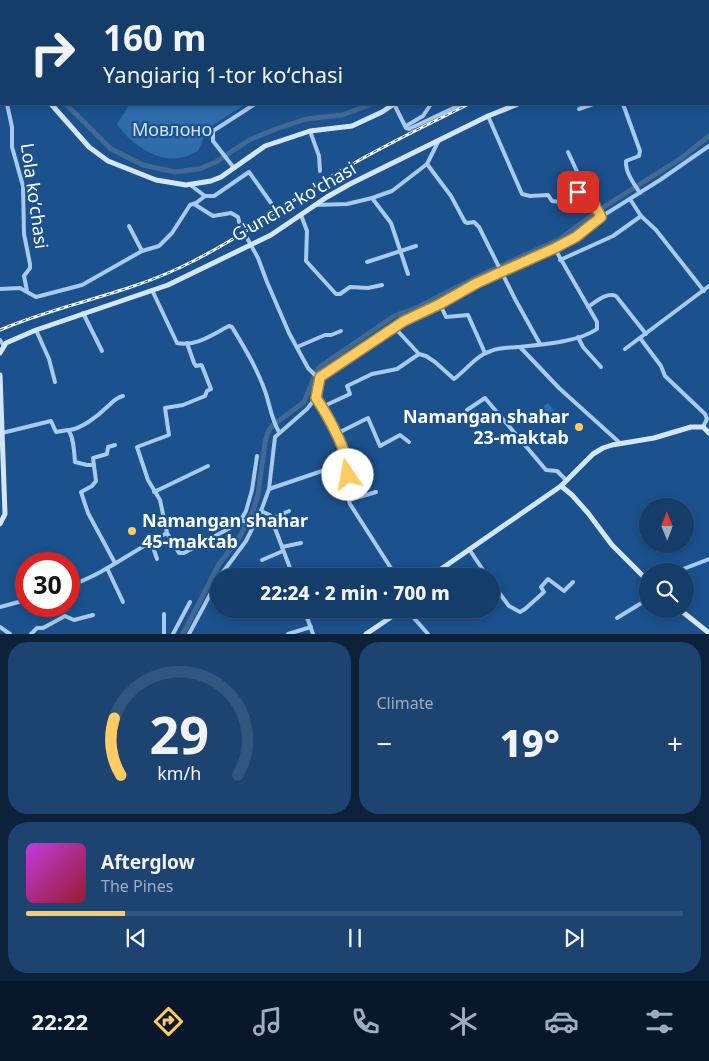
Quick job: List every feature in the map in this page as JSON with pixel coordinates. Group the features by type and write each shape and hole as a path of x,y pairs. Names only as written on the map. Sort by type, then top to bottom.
{"street":[{"name":"Lola koʻchasi","path":"7,105 12,126 12,147 23,186 24,234 30,264 30,268 24,276 27,290"},
{"path":"52,105 89,147 108,161 156,180 189,184 211,181 265,146 310,131 352,126 392,105"},
{"path":"233,167 213,141 213,131 254,105"},
{"path":"395,105 408,129 460,105"},
{"path":"406,126 423,116 430,105"},
{"name":"G'uncha ko'chasi","path":"0,352 4,346 13,340 36,330 82,313 114,305 168,285 271,235 350,184 488,116 516,105"},
{"path":"579,109 590,105"},
{"path":"623,105 640,151 637,157 625,163 627,172 639,192"},
{"path":"488,116 522,194 530,196 548,195 552,201 561,202 585,187"},
{"path":"310,131 319,156 320,171"},
{"path":"315,205 348,204 392,191 427,164 439,140"},
{"path":"226,568 246,541 253,524 262,511 269,489 273,442 278,430 306,409 316,398 318,378 322,374 404,321 440,304 501,270 555,248 576,237 601,216 630,199 709,146"},
{"path":"568,152 601,216"},
{"path":"427,164 450,196 465,222 474,222 479,227 540,344"},
{"path":"189,184 205,196 211,197 217,195 249,172 271,203"},
{"path":"0,289 16,287 27,290 36,297 82,285 142,251 155,248 164,242 190,205 205,196"},
{"path":"372,198 391,223 408,274"},
{"path":"630,199 641,216 656,230 704,291"},
{"path":"194,204 212,216 231,213 236,215 252,244 281,316 311,372 318,378"},
{"path":"301,215 307,232 306,261 336,294 340,294 350,287 368,288 382,285"},
{"path":"560,260 613,236 641,216"},
{"path":"129,226 142,251"},
{"path":"367,262 416,246"},
{"path":"395,328 419,354 430,359 455,379 485,353 502,348 520,347 578,337 596,328 597,322 560,260 555,248"},
{"path":"625,350 709,286"},
{"path":"152,290 176,342 180,344 201,341 226,327 232,327 252,363 264,390 273,422 278,430"},
{"path":"588,307 607,295 612,294 616,296 646,334"},
{"path":"440,304 446,316 468,315 485,353"},
{"path":"82,313 102,351"},
{"path":"36,330 49,359 55,382"},
{"path":"297,346 325,335 331,336 341,331"},
{"path":"578,337 583,347 600,366"},
{"path":"640,338 661,366 665,376 705,414 707,419 703,428"},
{"path":"0,340 4,346"},
{"path":"187,344 194,364 197,366 201,365 212,388 207,391 205,396 183,406 165,408 169,435 137,446 143,469 160,500 167,533 177,551 181,554 232,527 241,520 246,511 252,490 257,456"},
{"path":"520,347 553,382 620,443"},
{"path":"322,407 350,394 347,386 372,374 397,369 419,354"},
{"path":"0,375 5,514 0,524"},
{"path":"2,433 51,420 56,432 76,428 106,408 117,397 123,396"},
{"path":"316,398 336,434 347,460 348,500 391,568"},
{"path":"467,410 485,398 546,470 557,471 566,480"},
{"path":"336,434 368,418 380,446 400,435 409,442"},
{"path":"442,568 561,486 598,450 612,444 654,438 691,427 703,428 709,433"},
{"path":"69,430 72,436 71,442 76,462 87,465 94,464"},
{"path":"115,445 108,447 107,454 93,458 96,481 92,486 81,492 88,513 115,563"},
{"path":"154,492 208,466"},
{"path":"269,489 325,470 329,474 348,475"},
{"path":"561,486 572,495 612,545 639,572"},
{"path":"348,500 376,492"},
{"path":"262,511 270,515 290,568"},
{"path":"271,519 289,511"},
{"path":"241,520 253,524"},
{"path":"80,582 90,578 167,533"},
{"path":"151,541 157,559"},
{"path":"262,560 282,549 301,543"},
{"path":"469,549 482,568"},
{"path":"694,565 709,559"},
{"path":"106,568 123,602"},
{"path":"500,594 509,606 520,612 544,592 541,587 548,579 564,591 573,582"},
{"path":"189,634 210,594"},
{"path":"173,634 190,602"},
{"path":"0,607 15,603"},
{"path":"616,618 639,604"},
{"path":"164,614 164,634"},
{"path":"31,634 37,628 42,629 65,616 74,620 93,615"},
{"path":"308,618 313,634"},
{"path":"366,634 390,618"},
{"path":"413,618 428,634"},
{"path":"691,618 709,633"},
{"path":"0,627 10,634"},
{"path":"288,634 311,627"}],"green space":[{"name":"Мовлоно","path":"129,105 244,105 208,128 198,151 186,157 165,158 146,151 130,139 117,124"},
{"path":"548,403 557,414 551,419 542,408"}],"waterway":[{"path":"67,105 111,149 143,165 175,172 199,169 216,162 249,140 276,129 306,119 342,115 369,105"},
{"path":"183,634 219,564 238,540 253,511 258,495 268,432 272,426 304,402 317,370 321,366 394,316 416,308 483,274 560,239 599,210 680,159 709,136"}],"railway":[{"path":"0,330 22,321 135,286 179,268 238,236 349,166 467,105"}],"place":[{"name":"Namangan shahar 23-maktab","path":"579,427"},
{"name":"Namangan shahar 45-maktab","path":"132,531"}],"route":[{"path":"348,475 349,466 347,460 325,411 316,398 322,374 404,321 440,304 477,283 555,248 592,226 601,217 585,187 578,192"}]}
